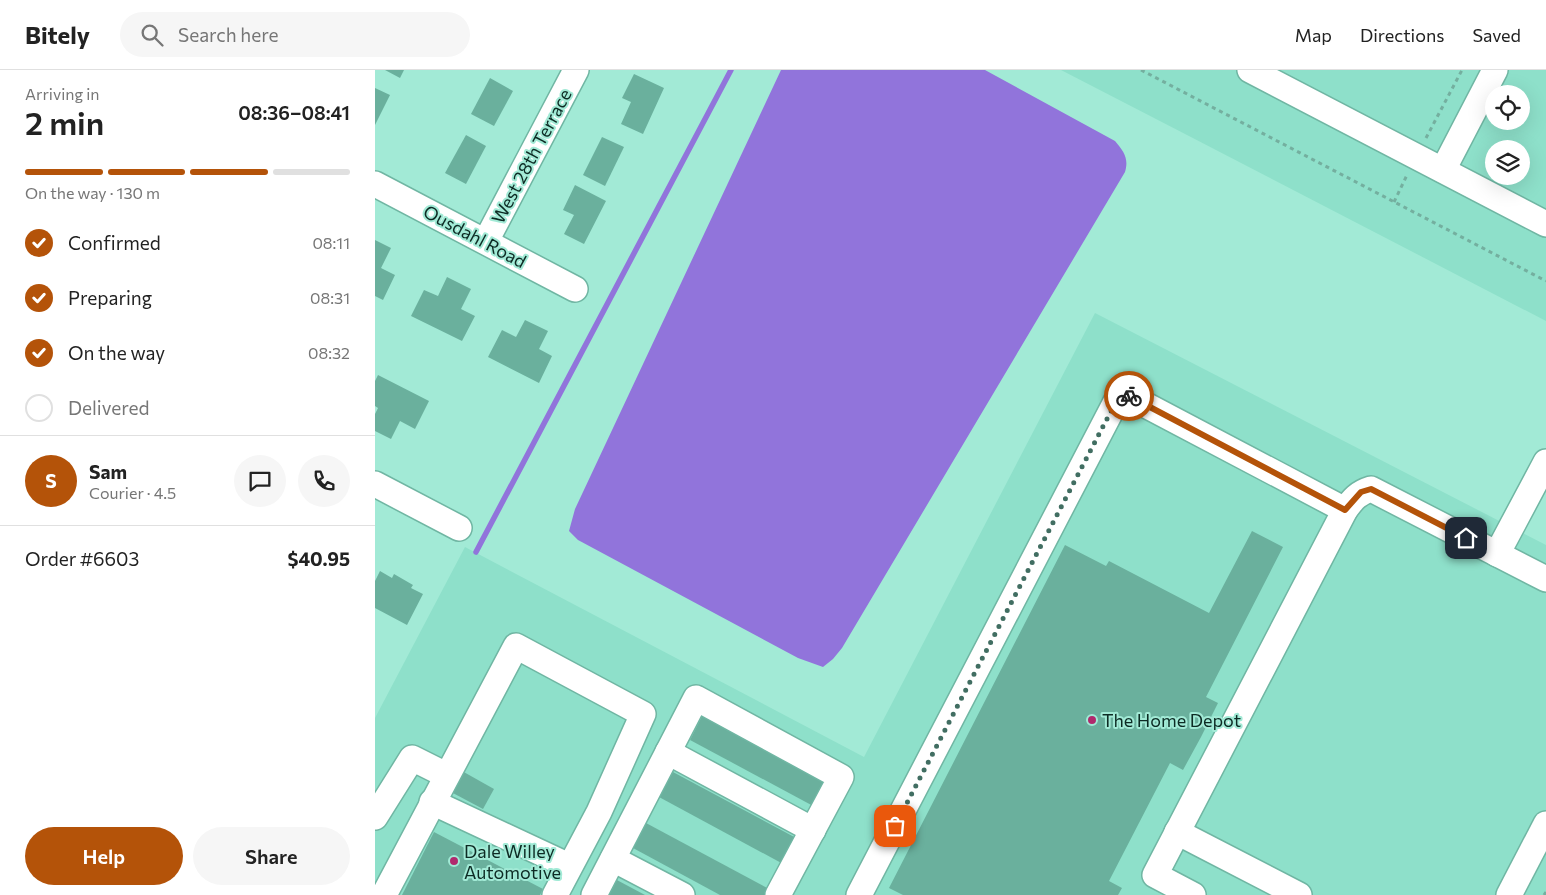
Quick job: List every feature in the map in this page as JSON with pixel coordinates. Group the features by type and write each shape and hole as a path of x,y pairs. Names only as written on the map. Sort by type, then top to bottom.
{"street":[{"name":"West 28th Terrace","path":"487,241 576,70"},
{"path":"1250,70 1546,224"},
{"path":"1443,170 1495,70"},
{"name":"Ousdahl Road","path":"375,184 487,241 575,289"},
{"path":"859,895 1121,392 1345,510"},
{"path":"1497,554 1546,462"},
{"path":"375,484 459,528"},
{"path":"1182,892 1155,875 1345,510 1361,492 1371,489 1546,579"},
{"path":"383,895 516,646 643,714 599,812 555,895"},
{"path":"594,895 696,698 841,777 778,895"},
{"path":"668,752 813,830"},
{"path":"375,818 412,758 446,775"},
{"path":"432,802 569,866"},
{"path":"1509,895 1546,824"},
{"path":"1177,832 1299,895"},
{"path":"613,859 682,895"}],"path":[{"path":"1141,70 1546,281"}],"shaded area":[{"path":"781,70 985,70 1115,141 1126,159 1125,172 842,648 823,667 798,658 578,540 569,531 575,509"},
{"path":"1061,70 1546,70 1546,321"},
{"path":"1095,313 1546,545 1546,895 375,895 375,718 465,547 864,757"}],"building":[{"path":"385,70 404,70 400,78"},
{"path":"634,74 664,88 643,134 621,124 631,102 622,98"},
{"path":"490,78 513,91 494,126 471,114"},
{"path":"375,88 390,95 375,125"},
{"path":"466,135 486,146 466,184 445,173"},
{"path":"602,137 624,147 605,186 583,175"},
{"path":"575,185 606,201 584,244 564,234 574,215 563,210"},
{"path":"375,240 391,248 381,268 395,275 383,300 375,296"},
{"path":"447,277 471,289 461,309 475,316 462,341 411,316 424,290 438,296"},
{"path":"525,320 548,331 539,349 552,356 539,383 488,357 502,330 516,337"},
{"path":"378,375 429,401 415,429 400,421 391,439 375,431 375,414 378,408 375,406 375,381"},
{"name":"The Home Depot","path":"1252,531 1283,547 1206,697 1218,703 1201,737 1183,770 1170,763 1109,881 1122,888 1118,895 903,895 889,888 1065,545 1106,566 1109,561 1209,613"},
{"path":"380,571 392,578 394,574 413,585 411,588 423,594 407,625 375,608 375,581"},
{"path":"703,714 829,782 815,807 690,740"},
{"path":"462,771 494,789 483,809 451,792"},
{"path":"673,772 798,839 785,865 659,797"},
{"path":"646,823 771,890 769,895 720,895 633,848"},
{"name":"Dale Willey Automotive","path":"434,832 543,889 540,895 402,895"},
{"path":"615,879 645,895 607,895"}],"waterway":[{"path":"476,552 731,70"}],"way so far":[{"path":"895,826 1121,392 1129,396"}],"place":[{"name":"The Home Depot","path":"1092,720"},
{"name":"Dale Willey Automotive","path":"454,861"}],"route":[{"path":"1129,396 1345,510 1353,498 1361,492 1371,489 1466,538"}]}
